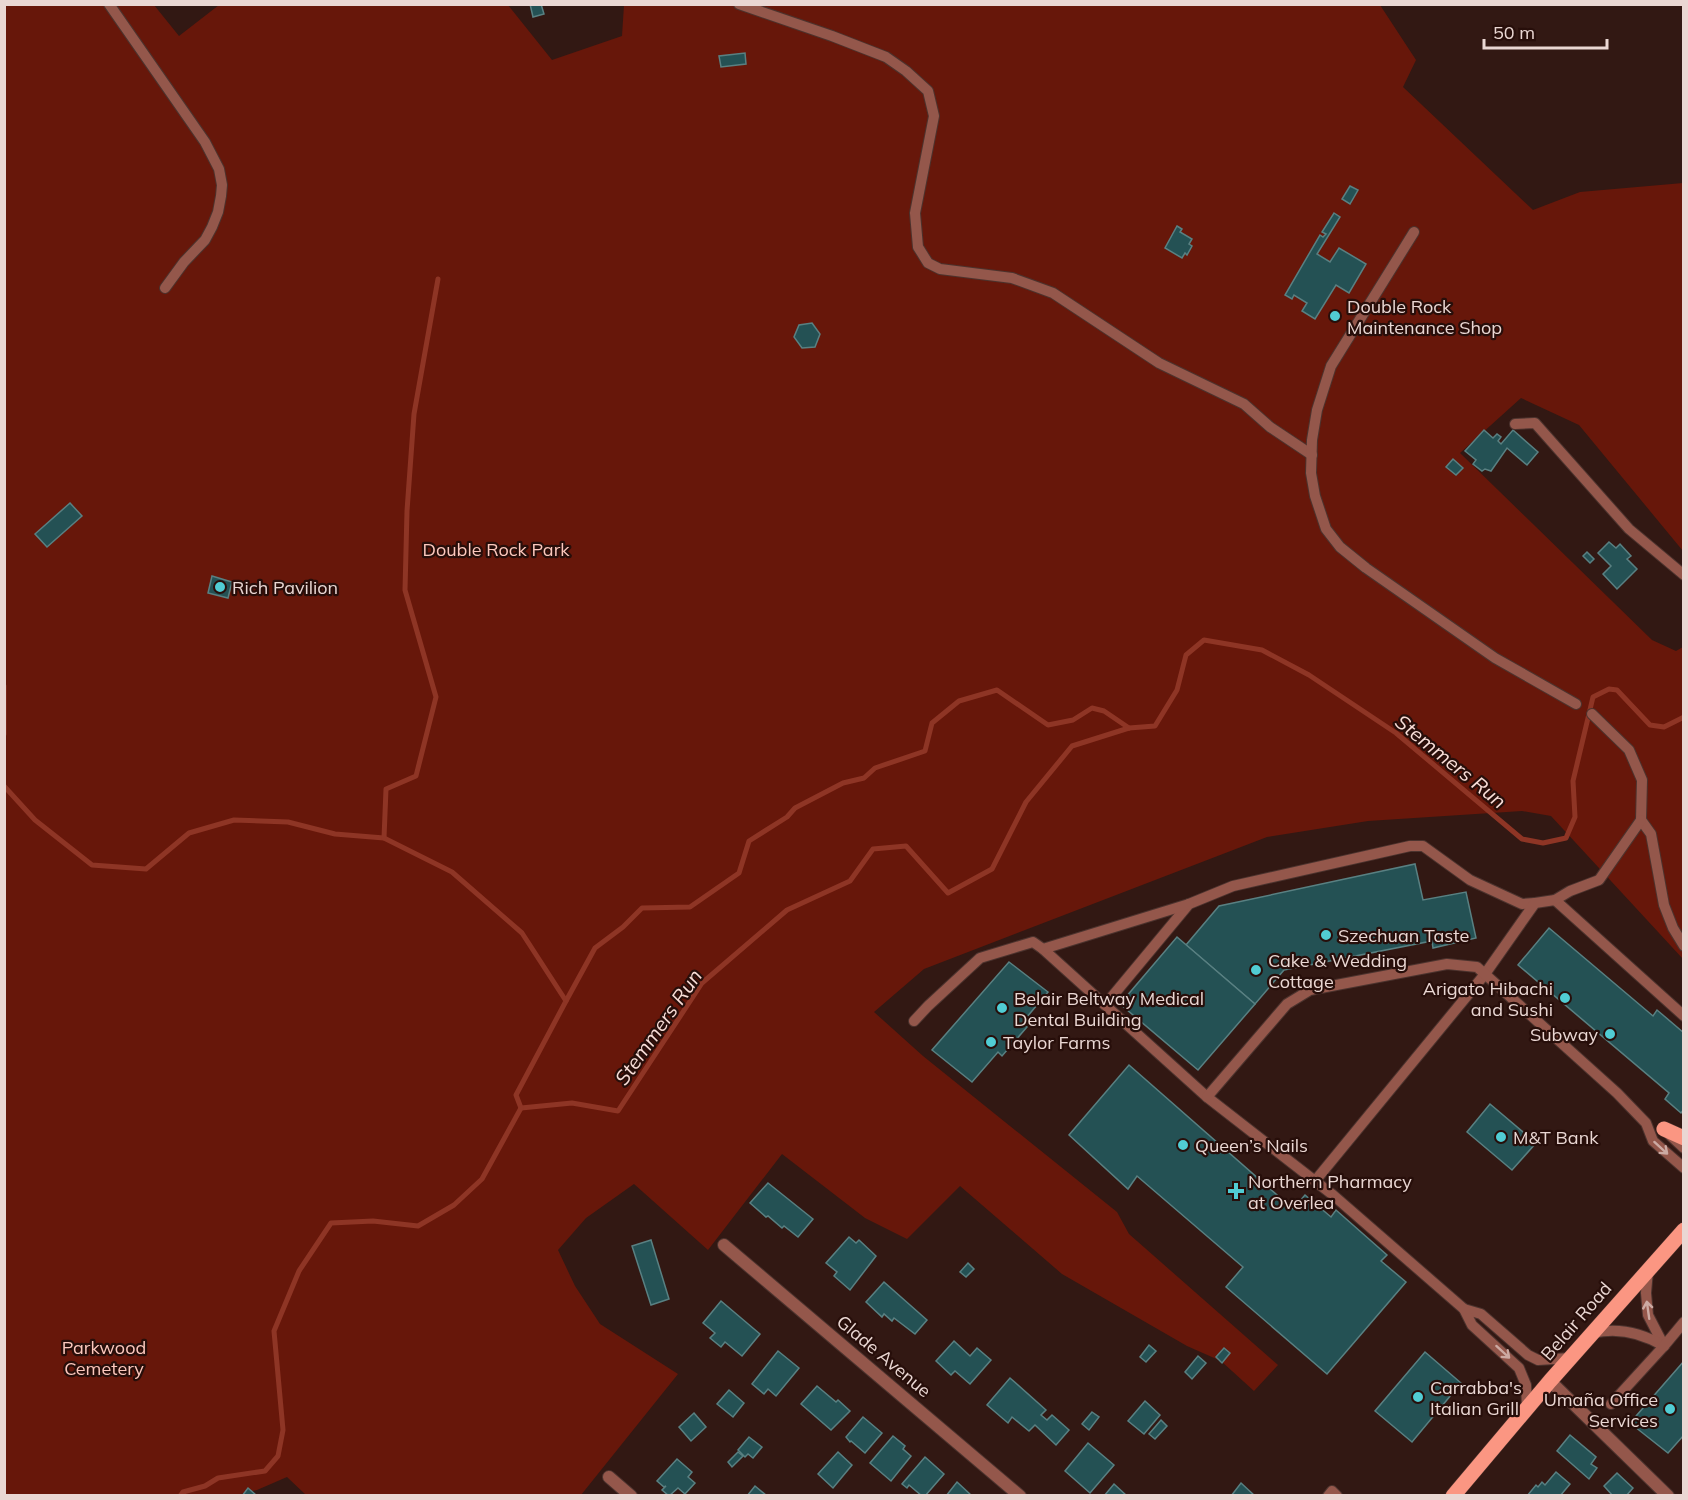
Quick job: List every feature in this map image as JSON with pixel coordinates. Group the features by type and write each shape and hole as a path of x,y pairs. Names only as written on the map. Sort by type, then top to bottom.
{"main road":[{"path":"1664,1129 1683,1138"},
{"name":"Belair Road","path":"1453,1496 1527,1407 1683,1230"}],"street":[{"name":"Glade Avenue","path":"724,1245 1020,1496"},
{"path":"1550,1381 1668,1496"},
{"path":"609,1477 631,1496"}],"lane":[{"path":"109,4 205,142 219,169 222,185 221,196 212,227 205,240 184,262 165,288"},
{"path":"739,4 886,57 928,91 934,116 915,213 918,247 928,263 940,269 1012,278 1053,293 1159,363 1244,404 1270,427 1312,455"},
{"path":"1414,232 1331,366 1317,410 1312,440 1311,473 1315,496 1326,529 1340,547 1404,597 1494,658 1576,704"},
{"path":"1515,424 1535,423 1629,528 1683,575"},
{"path":"1043,949 1189,904 1233,886 1410,846 1423,846 1470,880 1522,904 1555,900 1570,891 1599,880 1641,820 1642,780 1629,750 1592,714"},
{"path":"1641,820 1651,834 1665,904 1673,928 1683,946"},
{"path":"1555,900 1683,1016"},
{"path":"1314,1181 1485,974 1535,903"},
{"path":"1104,1005 1189,904"},
{"path":"914,1021 927,1006 981,958 1033,942 1207,1097 1334,1195 1464,1309 1472,1325 1519,1368 1526,1385 1527,1407"},
{"path":"1207,1097 1287,1004 1310,990 1447,964 1477,967 1617,1093 1646,1123 1653,1141 1683,1168"},
{"path":"1646,1123 1664,1129 1683,1148"},
{"path":"1648,1269 1646,1293 1648,1316 1664,1346"},
{"path":"1464,1309 1481,1314 1528,1355 1538,1360 1570,1358"},
{"path":"1611,1404 1683,1322"},
{"path":"1592,1333 1618,1330 1638,1334 1664,1346"},
{"path":"1328,1496 1332,1491 1337,1496"}],"green space":[{"name":"Double Rock Park","path":"5,5 154,5 179,36 219,5 508,5 552,60 622,36 624,5 1380,5 1416,60 1403,87 1533,210 1580,192 1683,183 1683,551 1579,425 1521,398 1460,453 1652,640 1676,651 1683,647 1683,959 1551,816 1522,811 1368,821 1267,837 924,969 874,1012 923,1056 1117,1212 1129,1234 1278,1365 1254,1391 1221,1361 1187,1346 1062,1274 960,1186 907,1239 865,1218 782,1154 708,1250 634,1184 586,1218 558,1250 575,1286 600,1324 678,1374 581,1495 306,1495 287,1477 257,1490 236,1495 5,1495"}],"building":[{"path":"530,4 541,4 544,14 533,17"},
{"path":"745,53 746,64 721,67 719,56"},
{"path":"1350,186 1358,190 1350,204 1342,199"},
{"path":"1334,213 1340,217 1317,254 1330,262 1339,248 1366,264 1349,293 1336,285 1315,319 1302,311 1307,303 1294,295 1292,299 1285,295 1320,235 1323,237 1326,234 1322,232"},
{"path":"1177,226 1182,229 1180,232 1192,239 1189,244 1192,246 1187,255 1185,253 1182,258 1165,248"},
{"path":"812,323 820,334 815,347 802,348 794,337 799,325"},
{"path":"1484,430 1493,438 1497,434 1501,437 1498,441 1501,444 1513,430 1538,452 1527,465 1507,448 1491,471 1485,469 1482,471 1473,464 1476,460 1465,451"},
{"path":"1453,459 1463,468 1456,475 1446,467"},
{"path":"70,503 82,516 47,547 35,534"},
{"path":"1609,542 1616,548 1620,544 1631,556 1627,559 1637,569 1617,589 1603,574 1611,566 1598,553"},
{"path":"1587,552 1594,559 1590,563 1583,556"},
{"name":"Rich Pavilion","path":"212,576 232,582 228,598 208,593"},
{"path":"1415,864 1423,900 1466,892 1476,938 1433,948 1432,941 1284,970 1255,1004 1186,945 1219,906"},
{"path":"1549,928 1653,1016 1657,1010 1684,1033 1684,1109 1681,1113 1665,1099 1669,1093 1518,965"},
{"path":"1177,937 1255,1004 1198,1070 1120,1004"},
{"name":"Belair Beltway Medical Dental Building","path":"1009,962 1048,992 1021,1024 1027,1027 1002,1056 998,1052 972,1082 932,1050"},
{"path":"1129,1065 1293,1209 1305,1195 1331,1217 1336,1210 1387,1255 1381,1261 1406,1282 1327,1374 1226,1287 1243,1267 1137,1176 1128,1189 1069,1135"},
{"name":"M&T Bank","path":"1490,1104 1536,1143 1512,1170 1467,1132"},
{"path":"768,1183 813,1219 798,1237 784,1226 782,1228 768,1216 766,1217 750,1203"},
{"path":"849,1237 856,1243 859,1240 876,1256 850,1290 834,1276 837,1272 826,1263"},
{"path":"651,1240 669,1299 651,1305 632,1246"},
{"path":"968,1263 974,1269 966,1277 960,1272"},
{"path":"884,1282 927,1320 915,1334 894,1318 892,1321 884,1314 882,1317 866,1302"},
{"path":"721,1301 760,1334 742,1356 725,1342 721,1347 710,1338 715,1333 703,1323"},
{"path":"954,1341 970,1356 977,1348 991,1360 970,1384 955,1371 951,1375 936,1361"},
{"path":"1149,1345 1156,1351 1146,1362 1140,1357"},
{"path":"1224,1348 1230,1353 1222,1363 1216,1357"},
{"path":"778,1351 799,1368 776,1396 768,1389 764,1394 752,1384"},
{"name":"Carrabba's Italian Grill","path":"1425,1352 1461,1383 1412,1442 1375,1411"},
{"path":"1198,1356 1206,1363 1192,1379 1185,1372"},
{"path":"1684,1361 1684,1435 1668,1453 1630,1423"},
{"path":"1010,1378 1046,1410 1041,1415 1047,1420 1052,1415 1069,1430 1056,1445 1035,1425 1029,1431 1012,1417 1008,1423 987,1405"},
{"path":"817,1386 850,1411 831,1430 801,1404"},
{"path":"729,1390 744,1403 733,1417 717,1404"},
{"path":"1145,1401 1160,1415 1144,1434 1128,1421"},
{"path":"1092,1412 1099,1417 1089,1430 1082,1424"},
{"path":"694,1413 706,1427 691,1441 679,1427"},
{"path":"863,1417 882,1433 865,1453 846,1437"},
{"path":"1161,1420 1167,1426 1155,1439 1149,1434"},
{"path":"1570,1435 1596,1457 1591,1464 1597,1468 1589,1479 1557,1451"},
{"path":"893,1436 905,1446 903,1449 911,1456 891,1481 870,1463"},
{"path":"749,1437 762,1447 753,1458 748,1454 745,1457 738,1450"},
{"path":"1088,1443 1114,1465 1090,1493 1065,1471"},
{"path":"738,1452 743,1456 732,1467 728,1462"},
{"path":"838,1452 852,1465 833,1488 818,1474"},
{"path":"925,1457 944,1474 925,1496 922,1496 909,1485 907,1488 902,1484"},
{"path":"677,1459 692,1472 688,1477 695,1483 685,1494 678,1488 669,1496 662,1490 666,1486 664,1487 657,1481"},
{"path":"1556,1472 1570,1484 1560,1496 1527,1496 1536,1485 1538,1487 1542,1482 1545,1485"},
{"path":"1617,1473 1633,1488 1626,1496 1613,1496 1604,1486"},
{"path":"957,1482 971,1495 970,1496 946,1496"},
{"path":"1241,1483 1255,1496 1231,1496"},
{"path":"1114,1484 1127,1496 1104,1496"},
{"path":"755,1486 767,1496 747,1496"},
{"path":"248,1488 257,1496 242,1496"}],"waterway":[{"path":"384,838 386,789 416,776 436,697 405,590 407,511 414,414 438,279"},
{"name":"Stemmers Run","path":"521,1108 572,1103 618,1111 702,983 787,910 850,881 873,849 906,846 948,893 992,869 1026,802 1072,746 1129,728 1155,726 1177,690 1186,655 1204,640 1262,650 1309,675 1396,733 1522,839 1543,843 1566,838 1575,817 1573,781 1593,697 1609,689 1617,690 1650,725 1664,727 1684,717"},
{"name":"Stemmers Run","path":"4,686 4,734"},
{"name":"Stemmers Run","path":"566,1001 595,948 623,927 642,908 690,907 739,873 749,841 787,817 795,808 843,783 864,778 875,768 925,751 932,723 959,701 997,690 1048,725 1073,720 1092,708 1104,711 1129,728"},
{"name":"Stemmers Run","path":"4,786 35,820 92,865 146,869 189,833 234,820 288,822 335,834 384,838 452,872 522,933 566,1001 516,1095 521,1108"},
{"path":"180,1496 183,1492 205,1486 218,1478 265,1471 278,1456 283,1430 274,1331 299,1271 331,1223 373,1221 418,1226 454,1205 482,1179 521,1108"}],"place":[{"name":"Double Rock Maintenance Shop","path":"1335,316"},
{"name":"Rich Pavilion","path":"220,587"},
{"name":"Szechuan Taste","path":"1326,935"},
{"name":"Cake & Wedding Cottage","path":"1256,970"},
{"name":"Arigato Hibachi and Sushi","path":"1565,998"},
{"name":"Belair Beltway Medical Dental Building","path":"1002,1008"},
{"name":"Subway","path":"1610,1034"},
{"name":"Taylor Farms","path":"991,1042"},
{"name":"M&T Bank","path":"1501,1137"},
{"name":"Queen’s Nails","path":"1183,1145"},
{"name":"Northern Pharmacy at Overlea","path":"1236,1191"},
{"name":"Carrabba's Italian Grill","path":"1418,1397"},
{"name":"Umaña Office Services","path":"1670,1409"}],"park label":[{"name":"Parkwood Cemetery","path":"104,1357"}]}
